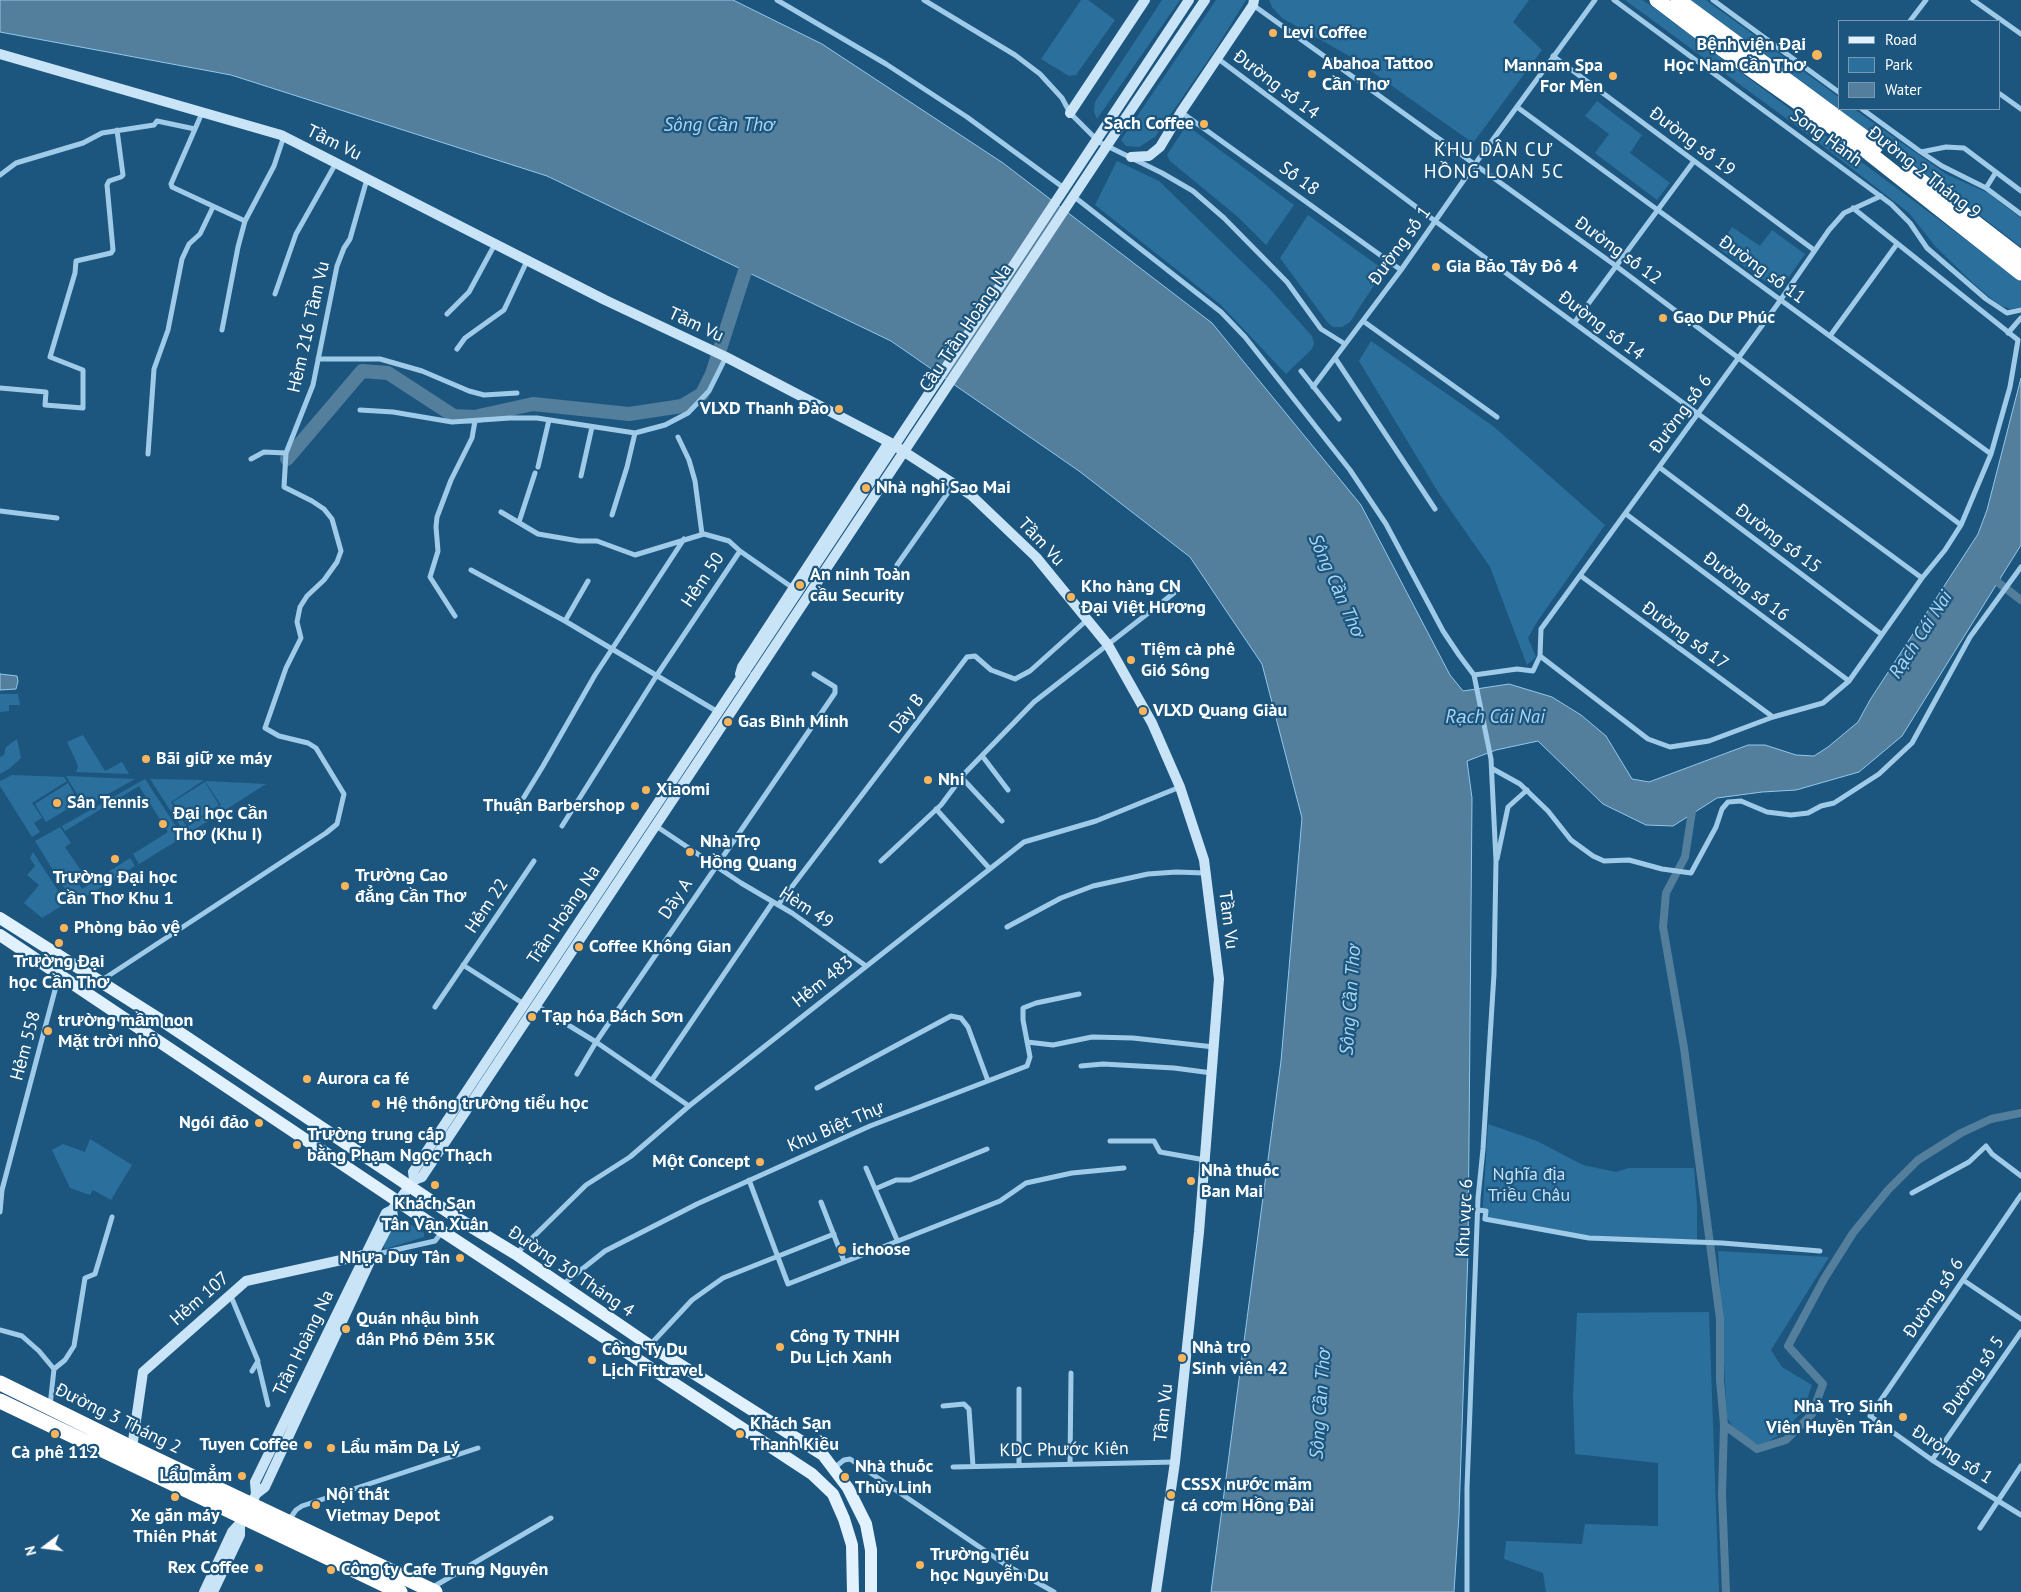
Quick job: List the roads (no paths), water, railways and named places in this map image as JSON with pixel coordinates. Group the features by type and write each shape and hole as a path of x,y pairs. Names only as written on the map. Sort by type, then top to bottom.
{"highway":[{"name":"Đường 2 Tháng 9","path":"1657,0 1715,44 1870,153 1990,241 2021,258"},
{"name":"Đường 2 Tháng 9","path":"1678,0 1839,118 1990,241 2021,273"},
{"name":"Đường 3 Tháng 2","path":"0,1383 132,1448 400,1592"},
{"name":"Đường 3 Tháng 2","path":"0,1401 248,1510 288,1522 432,1590"}],"main road":[{"path":"1070,113 1145,0"},
{"name":"Cầu Trần Hoàng Na","path":"750,673 1189,0"},
{"name":"Cầu Trần Hoàng Na","path":"750,673 1205,0"},
{"path":"1131,157 1149,156 1160,147 1254,2"},
{"name":"Tầm Vu","path":"0,54 284,136 605,300 726,357 889,442 972,494 1036,557 1108,645 1152,723 1180,787 1204,860 1219,979 1206,1160 1175,1462 1156,1592"},
{"path":"889,442 742,667 744,683 759,679 906,453"},
{"name":"Trần Hoàng Na","path":"213,1592 240,1536 255,1482 369,1255 386,1212 396,1205 412,1183 422,1177 537,1006 652,823 750,673"},
{"name":"Trần Hoàng Na","path":"412,1183 413,1172 524,1004 652,823 718,712 744,683"},
{"name":"Đường 30 Tháng 4","path":"0,918 412,1183 649,1345 823,1455 848,1488 866,1524 871,1550 871,1592"},
{"name":"Đường 30 Tháng 4","path":"0,935 396,1205 442,1231 812,1474 833,1494 844,1519 852,1545 853,1592"},
{"path":"25,951 33,940"},
{"name":"Hẻm 107","path":"132,1448 143,1372 230,1294 246,1281 369,1255"},
{"name":"Trần Hoàng Na","path":"204,1592 232,1532 248,1510"}],"street":[{"path":"778,0 886,64 967,117 1035,166 1221,312 1245,337 1350,470 1386,524 1458,655 1474,675"},
{"path":"924,0 1015,55 1034,69 1051,85 1070,113 1099,142 1193,191 1224,218 1287,282 1321,329 1345,344"},
{"name":"Đường số 1","path":"1313,387 1401,270 1474,164 1596,0"},
{"name":"Song Hành","path":"1614,0 1881,196 1910,223 1934,254 1986,299 2007,313 2021,310"},
{"path":"1714,0 1838,91"},
{"path":"1911,20 1926,0"},
{"path":"1973,0 2021,34"},
{"name":"Đường số 12","path":"1254,2 1739,357 1961,525"},
{"name":"Đường số 19","path":"1553,56 1814,250"},
{"name":"Đường số 14","path":"1218,58 1435,221 1922,578"},
{"path":"2001,95 2021,109"},
{"name":"Đường số 11","path":"1517,107 1991,454"},
{"path":"1863,110 1942,166 1986,188 2021,214"},
{"name":"Số 18","path":"1181,112 1401,270"},
{"path":"202,113 171,184 172,187 245,221"},
{"path":"0,175 16,163 83,143 102,133 154,125 158,121 195,129"},
{"path":"0,388 46,392 45,405 83,408 83,370 50,357 75,273 76,261 111,253 113,250 107,186 109,181 121,177 123,174 117,130"},
{"path":"222,330 245,221 274,166 284,136"},
{"path":"1921,152 1946,147 1964,148 2021,191"},
{"path":"1574,323 1694,161"},
{"path":"275,294 296,234 336,162"},
{"path":"1986,188 1996,172"},
{"name":"Hẻm 216 Tầm Vu","path":"99,981 337,824 344,794 316,748 308,743 279,736 265,728 286,668 301,638 297,622 300,607 307,596 324,580 337,562 341,551 332,519 324,509 284,487 286,453 313,385 337,266 344,248 350,239 368,178"},
{"name":"Đường số 6","path":"1474,675 1517,669 1533,671 1540,656 1541,629 1626,514 1814,250 1837,220 1852,208 1881,196"},
{"path":"148,454 154,369 168,330 182,259 190,244 200,234 213,207"},
{"path":"1540,656 1648,739 1670,747 1708,741 1773,718 1823,704 1849,681 1922,578 1945,550 1961,525 1991,454 2010,387 2018,340 1852,208"},
{"path":"446,314 469,292 495,244"},
{"path":"1830,336 1897,244"},
{"path":"457,348 465,338 504,310 527,260"},
{"path":"2008,333 2021,318"},
{"path":"1363,321 1496,417"},
{"path":"360,410 393,412 452,422 510,418 549,420 635,432 665,425 688,413 709,391 726,357"},
{"path":"1335,358 1435,509"},
{"path":"318,359 380,359 484,395 517,394"},
{"path":"1301,371 1339,419"},
{"path":"519,522 536,470 549,420"},
{"path":"454,616 430,577 438,552 437,517 451,480 472,438 475,421"},
{"path":"581,476 592,427"},
{"path":"612,515 627,467 635,432"},
{"path":"678,437 689,460 695,481 702,534"},
{"path":"251,459 264,452 286,453"},
{"name":"Đường số 15","path":"1659,467 1881,634"},
{"path":"898,565 955,483"},
{"path":"0,511 57,518"},
{"name":"Hẻm 50","path":"501,512 538,534 579,541 597,541 636,555 702,534 729,541 740,551 656,675 562,826"},
{"name":"Đường số 16","path":"1626,514 1849,681"},
{"path":"521,802 544,766 595,675 684,539"},
{"path":"740,551 793,588"},
{"path":"1492,769 1520,784 1548,811 1571,840 1593,856 1604,861 1629,860 1662,869 1691,873 1716,827 1722,809 1728,802 1741,801 1767,812 1791,815 1808,813 1834,803 1879,774 1912,743 1970,637 2021,568"},
{"path":"471,570 565,621 718,712"},
{"name":"Đường số 17","path":"1581,576 1773,718"},
{"path":"565,621 588,581"},
{"path":"881,861 936,809 962,778 1034,702 1174,593"},
{"name":"Dãy B","path":"652,1080 775,904 968,657 975,656 991,670 1015,678 1030,671 1087,620"},
{"name":"Dãy A","path":"577,1074 596,1042 715,866 836,691 834,687 814,674"},
{"name":"Khu vực 6","path":"1466,1592 1467,1488 1478,1210 1494,974 1496,861 1491,759 1474,675"},
{"path":"982,757 1008,790"},
{"path":"962,778 1002,821"},
{"name":"Hẻm 483","path":"516,1254 586,1185 630,1157 689,1106 1024,842 1096,822 1180,787"},
{"path":"1496,861 1502,843 1504,819 1508,807 1526,790"},
{"path":"936,809 990,869"},
{"name":"Hèm 49","path":"652,823 866,966"},
{"name":"Hẻm 22","path":"435,1007 534,861"},
{"path":"1007,927 1061,898 1092,886 1148,874 1176,872 1206,873"},
{"path":"463,965 524,1004"},
{"name":"Hẻm 558","path":"0,1212 1,1190 59,974"},
{"name":"Khu Biệt Thự","path":"561,1286 605,1251 749,1180 870,1126 1027,1066 1030,1057 1023,1020 1023,1008 1036,1003 1079,994"},
{"path":"537,1006 596,1042 689,1106"},
{"path":"817,1088 951,1016 961,1018 968,1027 988,1081"},
{"path":"1027,1042 1053,1045 1092,1037 1133,1038 1214,1047"},
{"path":"1081,1066 1119,1064 1212,1073"},
{"path":"1110,1141 1154,1141 1160,1152 1206,1160"},
{"path":"1912,1194 1969,1162 1986,1146 1992,1154 2021,1176"},
{"path":"876,1189 891,1181 910,1180 988,1149"},
{"path":"866,1168 897,1240"},
{"path":"749,1180 788,1284 1000,1201 1026,1182 1072,1173 1124,1168"},
{"name":"Đường số 6","path":"1870,1416 2021,1195"},
{"path":"821,1202 844,1261"},
{"path":"1478,1210 1486,1211 1485,1219 1580,1237 1715,1243 1820,1251"},
{"path":"50,1407 54,1369 68,1357 74,1346 85,1278 95,1274 112,1217"},
{"name":"Hẻm 107","path":"369,1255 435,1241 442,1231"},
{"path":"649,1345 692,1300 723,1278 834,1234"},
{"path":"1963,1280 2021,1320"},
{"path":"230,1294 258,1363 268,1405"},
{"path":"0,1330 22,1336 54,1369"},
{"name":"Đường số 5","path":"1932,1460 2021,1332"},
{"path":"252,1371 258,1363"},
{"path":"1070,1464 1071,1373"},
{"path":"1019,1389 1019,1465"},
{"path":"943,1406 964,1404 968,1409 974,1466"},
{"name":"Đường số 1","path":"1870,1416 1932,1460 2021,1515"},
{"path":"288,1522 296,1510 302,1506 478,1448"},
{"path":"833,1468 844,1460 850,1460 1006,1565 1054,1592"},
{"name":"KDC Phước Kiên","path":"953,1467 1175,1462"},
{"path":"1980,1528 2021,1466"},
{"path":"432,1590 551,1518"}],"water":[{"name":"Sông Cần Thơ","path":"0,0 733,0 822,44 1003,163 1212,323 1361,505 1450,675 1463,691 1509,684 1552,697 1581,715 1606,736 1632,779 1649,782 1748,745 1765,745 1796,755 1814,756 1858,722 1870,700 1978,534 1987,510 2021,378 2021,545 1902,736 1859,772 1796,790 1717,798 1673,826 1646,825 1603,804 1538,741 1496,750 1467,761 1472,798 1468,1252 1459,1515 1454,1592 1211,1592 1281,1061 1302,818 1262,664 1190,557 1079,471 891,341 547,176 231,75 0,32"},
{"path":"0,674 17,676 16,689 0,690"}],"waterway":[{"path":"287,459 362,371 388,373 454,416 474,417 533,404 629,414 682,406 702,394 712,374 745,271"},
{"path":"1992,576 2021,600"},
{"path":"1693,805 1685,857 1666,893 1663,927 1684,1048 1720,1319 1720,1380 1724,1425 1722,1494 1726,1592"},
{"path":"1724,1425 1757,1449 1786,1440 1812,1414 1823,1384 1788,1346 1824,1279 1853,1233 1888,1190 1918,1160 1961,1133 1991,1119 2021,1113"}],"place":[{"name":"Levi Coffee","path":"1273,33"},
{"name":"Bệnh viện Đại Học Nam Cần Thơ","path":"1817,55"},
{"name":"Abahoa Tattoo Cần Thơ","path":"1312,74"},
{"name":"Mannam Spa For Men","path":"1613,76"},
{"name":"Sạch Coffee","path":"1204,124"},
{"name":"Gia Bảo Tây Đô 4","path":"1436,267"},
{"name":"Gạo Dư Phúc","path":"1663,318"},
{"name":"VLXD Thanh Đào","path":"839,409"},
{"name":"Nhà nghỉ Sao Mai","path":"866,488"},
{"name":"An ninh Toàn cầu Security","path":"800,585"},
{"name":"Kho hàng CN Đại Việt Hương","path":"1071,597"},
{"name":"Tiệm cà phê Gió Sông","path":"1131,660"},
{"name":"VLXD Quang Giàu","path":"1143,711"},
{"name":"Gas Bình Minh","path":"728,722"},
{"name":"Bãi giữ xe máy","path":"146,759"},
{"name":"Nhi","path":"928,780"},
{"name":"Xiaomi","path":"646,790"},
{"name":"Sân Tennis","path":"57,803"},
{"name":"Thuận Barbershop","path":"635,806"},
{"name":"Đại học Cần Thơ (Khu I)","path":"163,824"},
{"name":"Nhà Trọ Hồng Quang","path":"690,852"},
{"name":"Trường Đại học Cần Thơ Khu 1","path":"115,859"},
{"name":"Trường Cao đẳng Cần Thơ","path":"345,886"},
{"name":"Phòng bảo vệ","path":"64,928"},
{"name":"Trường Đại học Cần Thơ","path":"59,943"},
{"name":"Coffee Không Gian","path":"579,947"},
{"name":"Tạp hóa Bách Sơn","path":"532,1017"},
{"name":"trường mầm non Mặt trời nhỏ","path":"48,1031"},
{"name":"Aurora ca fé","path":"307,1079"},
{"name":"Hệ thống trường tiểu học","path":"376,1104"},
{"name":"Ngói đảo","path":"259,1123"},
{"name":"Trường trung cấp bằng Phạm Ngọc Thạch","path":"297,1145"},
{"name":"Một Concept","path":"760,1162"},
{"name":"Nhà thuốc Ban Mai","path":"1191,1181"},
{"name":"Khách Sạn Tân Vạn Xuân","path":"435,1185"},
{"name":"ichoose","path":"842,1250"},
{"name":"Nhựa Duy Tân","path":"460,1258"},
{"name":"Quán nhậu bình dân Phố Đêm 35K","path":"346,1329"},
{"name":"Công Ty TNHH Du Lịch Xanh","path":"780,1347"},
{"name":"Nhà trọ Sinh viên 42","path":"1182,1358"},
{"name":"Công Ty Du Lịch Fittravel","path":"592,1360"},
{"name":"Nhà Trọ Sinh Viên Huyền Trân","path":"1903,1417"},
{"name":"Cà phê 112","path":"55,1434"},
{"name":"Khách Sạn Thanh Kiều","path":"740,1434"},
{"name":"Tuyen Coffee","path":"308,1445"},
{"name":"Lẩu mắm Dạ Lý","path":"331,1448"},
{"name":"Lẩu mẳm","path":"242,1476"},
{"name":"Nhà thuốc Thùy Linh","path":"845,1477"},
{"name":"CSSX nước mắm cá cơm Hồng Đài","path":"1171,1495"},
{"name":"Xe gắn máy Thiên Phát","path":"175,1497"},
{"name":"Nội thất Vietmay Depot","path":"316,1505"},
{"name":"Trường Tiểu học Nguyễn Du","path":"920,1565"},
{"name":"Rex Coffee","path":"259,1568"},
{"name":"Công ty Cafe Trung Nguyên","path":"331,1570"}],"district":[{"name":"KHU DÂN CƯ HỒNG LOAN 5C","path":"1494,162"}],"water label":[{"name":"Rạch Cái Nai","path":"1921,635"},
{"name":"Rạch Cái Nai","path":"1495,718"}],"park label":[{"name":"Nghĩa địa Triều Châu","path":"1529,1185"}]}
